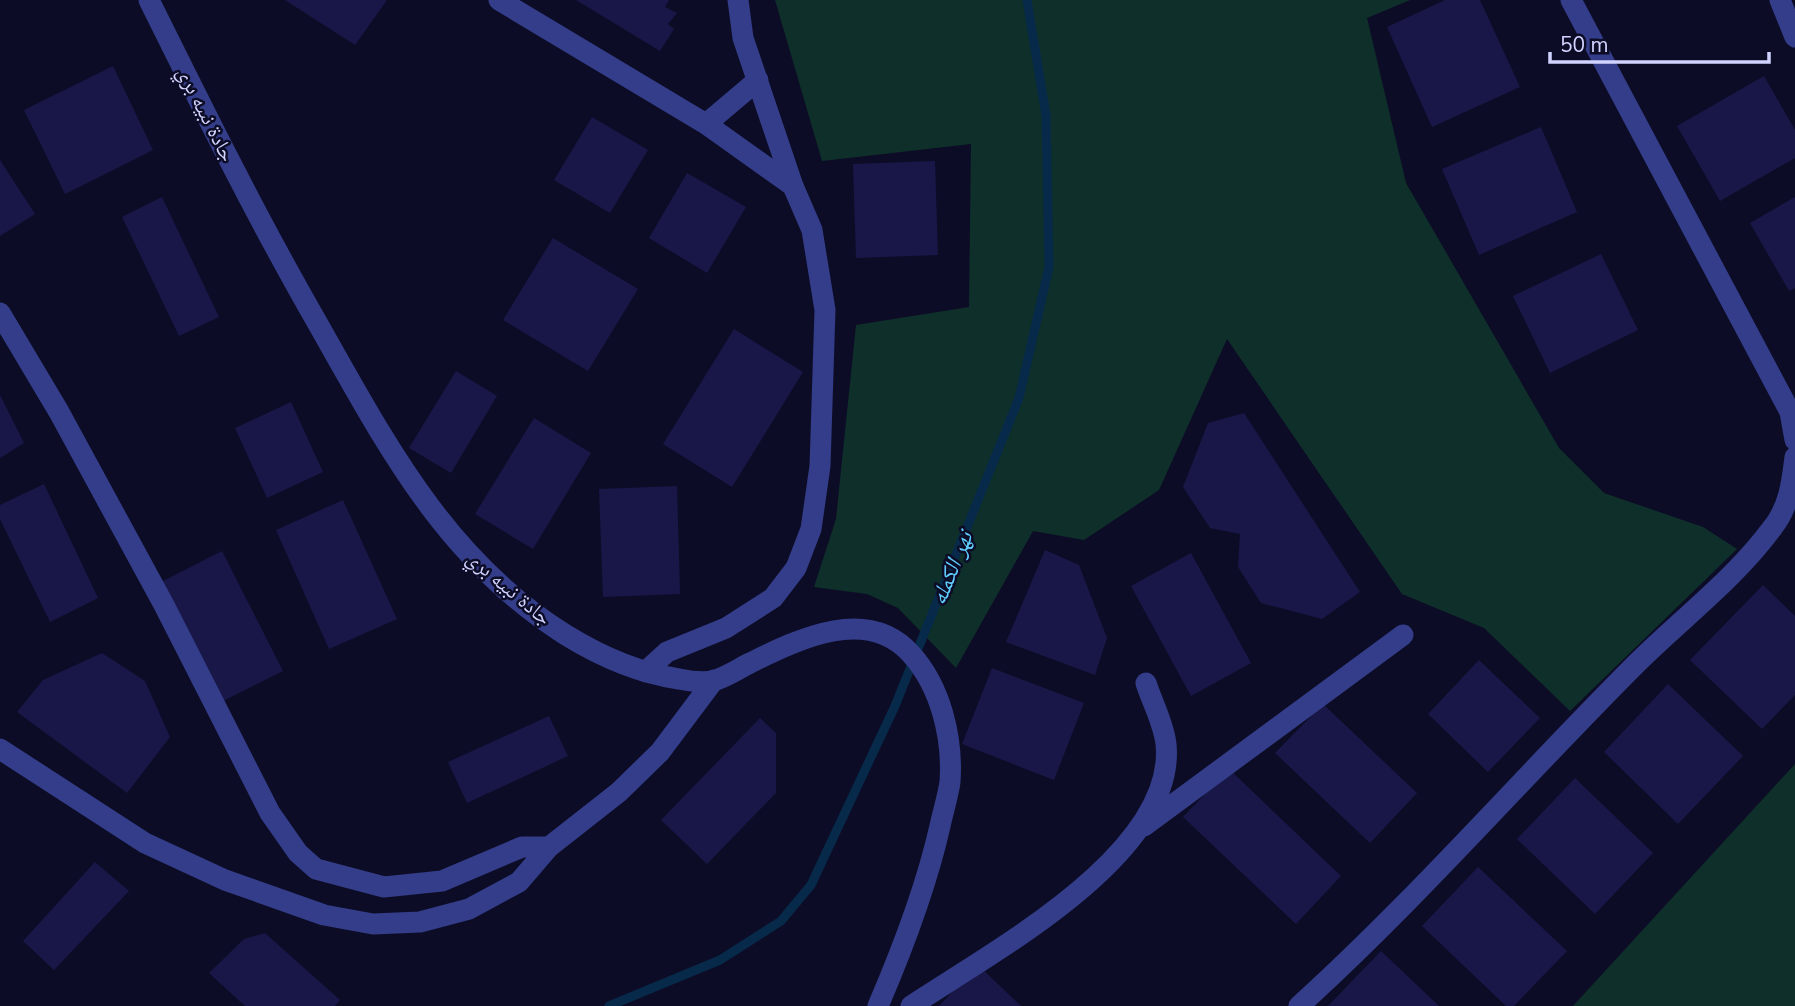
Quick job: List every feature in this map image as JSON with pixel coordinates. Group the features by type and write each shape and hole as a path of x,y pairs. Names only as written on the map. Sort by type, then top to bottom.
{"street":[{"name":"جادة نبيه بري","path":"149,0 272,244 415,490 484,573 534,614 586,647 645,672 682,680 714,680 767,654 820,633 849,627 882,633 907,649 921,665 942,707 950,782 920,894 901,953 878,1006"},
{"path":"499,0 706,124 793,186"},
{"path":"645,672 667,652 726,628 773,598 796,568 811,529 820,466 825,310 812,230 793,186 743,37 738,0"},
{"path":"1571,0 1790,412 1795,440"},
{"path":"1780,0 1795,37"},
{"path":"706,124 758,80"},
{"path":"0,313 59,412 158,593 270,813 298,853 316,869 384,887 442,881 522,847 549,847"},
{"path":"1298,1006 1474,832 1635,665 1741,566 1775,525 1791,491 1795,457"},
{"path":"911,1006 1035,923 1093,880 1142,827 1403,635"},
{"path":"0,749 145,843 225,880 324,915 373,924 420,922 469,909 519,882 549,847 619,792 660,752 714,680"},
{"path":"1142,827 1162,784 1166,743 1146,683"}],"green space":[{"path":"775,0 1410,0 1367,18 1406,183 1559,448 1604,493 1703,527 1737,549 1570,711 1484,628 1402,594 1227,339 1159,490 1084,540 1033,531 956,668 898,608 867,594 814,587 836,519 856,325 969,307 971,144 822,161"},
{"path":"1795,764 1795,1006 1573,1006"}],"building":[{"path":"285,0 387,0 355,45"},
{"path":"576,0 669,0 665,7 677,13 668,24 674,29 660,51"},
{"path":"1445,0 1480,0 1520,87 1432,127 1387,27"},
{"path":"113,66 153,150 65,194 24,110"},
{"path":"1764,76 1795,130 1795,158 1720,201 1677,126"},
{"path":"592,117 648,150 610,213 554,180"},
{"path":"1541,127 1577,212 1479,255 1442,169"},
{"path":"0,160 35,214 0,236"},
{"path":"935,161 938,255 856,258 853,164"},
{"path":"687,173 746,207 707,273 649,238"},
{"path":"162,197 219,317 179,336 122,217"},
{"path":"1795,197 1795,288 1789,291 1750,223"},
{"path":"553,238 638,289 588,371 503,320"},
{"path":"1601,254 1638,330 1550,373 1513,296"},
{"path":"734,329 803,372 732,487 663,444"},
{"path":"456,371 497,396 451,473 409,448"},
{"path":"0,395 24,443 0,458"},
{"path":"291,402 323,472 267,498 235,428"},
{"path":"1244,413 1360,592 1322,619 1261,603 1238,567 1240,534 1210,528 1183,487 1208,423"},
{"path":"534,418 591,453 533,549 475,514"},
{"path":"44,484 98,598 50,622 0,519 0,505"},
{"path":"677,486 680,594 603,597 599,489"},
{"path":"343,500 397,619 329,649 276,530"},
{"path":"1045,550 1079,565 1107,638 1095,675 1006,642"},
{"path":"222,551 283,671 221,702 161,582"},
{"path":"1191,553 1251,663 1191,696 1131,586"},
{"path":"1763,585 1795,616 1795,695 1762,729 1690,660"},
{"path":"102,653 145,681 170,737 127,793 17,712 43,680"},
{"path":"1479,660 1540,718 1488,772 1428,714"},
{"path":"992,668 1084,703 1054,780 962,744"},
{"path":"1668,684 1743,756 1678,824 1604,752"},
{"path":"1323,704 1417,793 1370,843 1275,753"},
{"path":"549,716 568,756 467,803 448,762"},
{"path":"760,718 776,733 776,793 707,864 661,820"},
{"path":"1229,769 1341,876 1296,924 1183,817"},
{"path":"1575,778 1653,853 1595,914 1517,839"},
{"path":"95,862 129,891 54,970 23,941"},
{"path":"1478,867 1567,951 1514,1006 1506,1006 1422,926"},
{"path":"265,933 340,1000 335,1006 245,1006 209,973 244,939"},
{"path":"1381,951 1439,1006 1328,1006"},
{"path":"978,965 1021,1006 939,1006"}],"waterway":[{"name":"نهر الكمله","path":"609,1006 720,960 781,921 811,885 895,706 1019,398 1049,267 1046,115 1027,0"}]}
